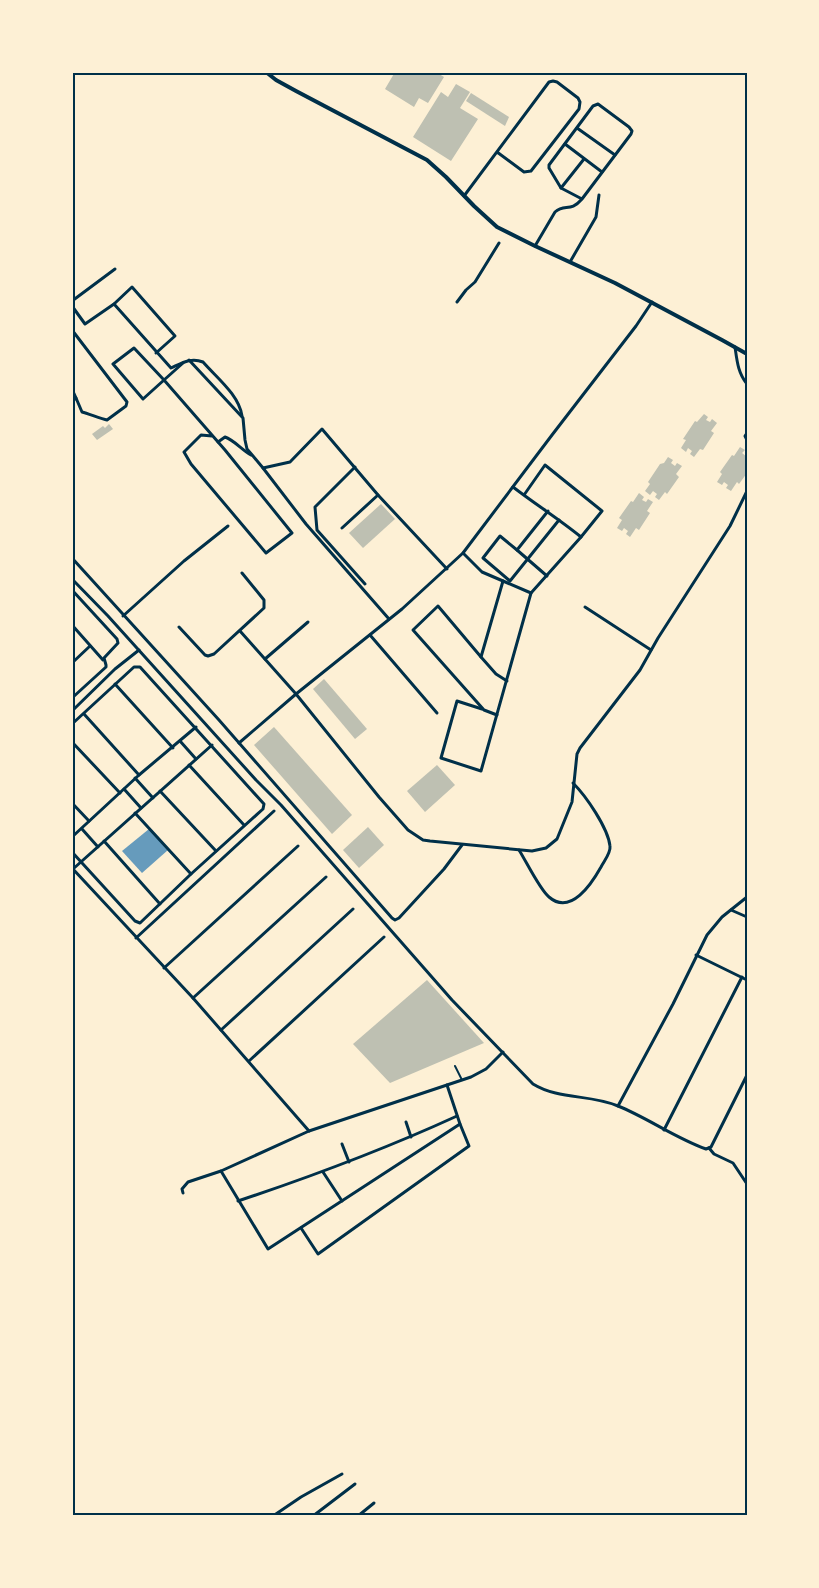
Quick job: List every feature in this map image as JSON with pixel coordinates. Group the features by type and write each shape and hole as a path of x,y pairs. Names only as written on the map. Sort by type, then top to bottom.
{"street":[{"path":"266,72 296,92 428,160 497,227 652,302 745,353 747,345"},
{"path":"464,196 549,82 557,82 578,98 579,109 531,171 524,172 497,152"},
{"path":"535,246 555,212 558,209 572,208 582,199 632,131 597,104 593,106 549,168 561,188 582,199"},
{"path":"577,128 615,155"},
{"path":"565,144 602,172"},
{"path":"561,188 584,159"},
{"path":"570,262 596,217 599,195"},
{"path":"457,302 476,282 499,243"},
{"path":"72,301 115,269"},
{"path":"72,306 85,324 114,304 132,287 175,336 156,353"},
{"path":"239,743 389,619 464,553 652,302"},
{"path":"114,304 171,368 189,360 202,362 239,403 247,449 306,524 389,619"},
{"path":"72,330 127,400 127,404 104,420 82,412 72,389"},
{"path":"735,347 738,368 747,384"},
{"path":"183,363 164,380 143,399 113,364 134,348 164,380 218,442 292,533 266,553 191,464 184,452 201,435 212,436"},
{"path":"189,360 243,417"},
{"path":"72,401 76,398"},
{"path":"263,468 290,462 322,429 378,495 447,569"},
{"path":"747,433 745,436 747,440"},
{"path":"218,442 225,437 229,438 253,456"},
{"path":"497,715 457,701 441,758 481,771 507,681 531,594 602,511 545,465 524,495"},
{"path":"356,467 315,507 317,530 365,584"},
{"path":"513,487 581,537"},
{"path":"240,631 296,694 408,830 423,840 540,850 557,838 572,802 577,754 580,748 640,670 730,526 747,491"},
{"path":"342,528 378,495"},
{"path":"517,550 548,511"},
{"path":"509,583 559,520"},
{"path":"123,616 184,561 228,526"},
{"path":"509,583 483,558 500,536 547,576"},
{"path":"464,553 482,572 531,594"},
{"path":"72,558 239,743 392,918 395,920 399,918 444,869 462,845"},
{"path":"179,627 205,655 214,654 264,608 264,600 242,573"},
{"path":"72,579 289,813 452,1000 524,1076 539,1088 558,1095 599,1100 618,1106 664,1130 704,1148 709,1148 714,1154 733,1163 747,1184"},
{"path":"481,657 503,581"},
{"path":"72,590 118,641 117,645 105,656 104,661"},
{"path":"484,710 413,630 438,606 495,674 507,681"},
{"path":"585,607 651,650"},
{"path":"265,659 308,622"},
{"path":"72,625 104,661 106,667 72,698"},
{"path":"369,635 437,713"},
{"path":"72,663 90,646"},
{"path":"72,711 139,650"},
{"path":"72,724 134,667 140,667 264,804 263,809 190,874 142,922 138,923 72,852"},
{"path":"115,684 172,747"},
{"path":"93,691 100,698"},
{"path":"84,714 139,775"},
{"path":"72,837 135,778 196,727"},
{"path":"203,736 211,729"},
{"path":"180,741 196,759"},
{"path":"72,742 120,793"},
{"path":"212,745 73,869 193,998 309,1131"},
{"path":"189,765 244,825"},
{"path":"135,778 153,798"},
{"path":"519,850 544,892 554,900 570,901 586,889 609,854 610,846 590,803 573,783"},
{"path":"124,789 141,808"},
{"path":"160,792 216,851"},
{"path":"72,803 89,821"},
{"path":"136,938 274,811"},
{"path":"135,813 190,874"},
{"path":"82,829 98,847"},
{"path":"104,841 160,904"},
{"path":"164,968 298,846"},
{"path":"193,998 326,877"},
{"path":"618,1106 686,979 706,935 747,897"},
{"path":"220,1030 354,909"},
{"path":"731,910 747,917"},
{"path":"249,1061 384,937"},
{"path":"696,955 747,980"},
{"path":"664,1130 742,977"},
{"path":"183,1193 182,1189 188,1182 221,1171 309,1131 471,1077 486,1069 502,1052"},
{"path":"455,1066 462,1080"},
{"path":"709,1148 747,1075"},
{"path":"301,1228 318,1254 469,1146 447,1085"},
{"path":"238,1202 349,1162 457,1116"},
{"path":"406,1122 411,1137"},
{"path":"221,1171 268,1249 460,1124"},
{"path":"342,1144 349,1162"},
{"path":"323,1172 342,1201"},
{"path":"273,1516 342,1474"},
{"path":"313,1516 355,1484"},
{"path":"358,1516 374,1503"}],"water":[{"path":"149,829 168,850 142,873 122,851"}],"building":[{"path":"395,72 436,72 444,77 428,103 419,98 414,107 385,89"},
{"path":"456,84 470,92 460,108 478,119 451,161 413,137 441,92 448,97"},
{"path":"471,93 509,117 505,126 466,101"},
{"path":"704,414 708,417 706,420 710,422 712,419 717,423 711,431 714,433 703,450 700,449 694,457 688,448 686,452 681,448 686,440 683,439 695,421 697,422"},
{"path":"109,424 113,429 97,440 92,434"},
{"path":"740,447 745,450 742,453 747,457 747,473 731,491 726,488 728,485 724,482 722,485 717,482 722,474 720,472"},
{"path":"668,457 673,460 671,463 675,466 677,463 682,466 676,474 679,477 667,494 665,492 659,500 653,491 650,495 645,491 660,464 664,463"},
{"path":"639,493 644,497 642,500 646,502 648,499 653,502 647,511 650,513 639,530 636,528 630,537 624,528 622,531 617,528 622,520 619,518"},
{"path":"381,504 395,519 363,548 349,533"},
{"path":"324,679 367,729 355,739 313,689"},
{"path":"274,727 352,815 332,834 254,745"},
{"path":"437,765 455,785 425,812 407,791"},
{"path":"368,827 384,845 359,868 343,850"},
{"path":"427,980 484,1043 390,1083 353,1044"}]}
